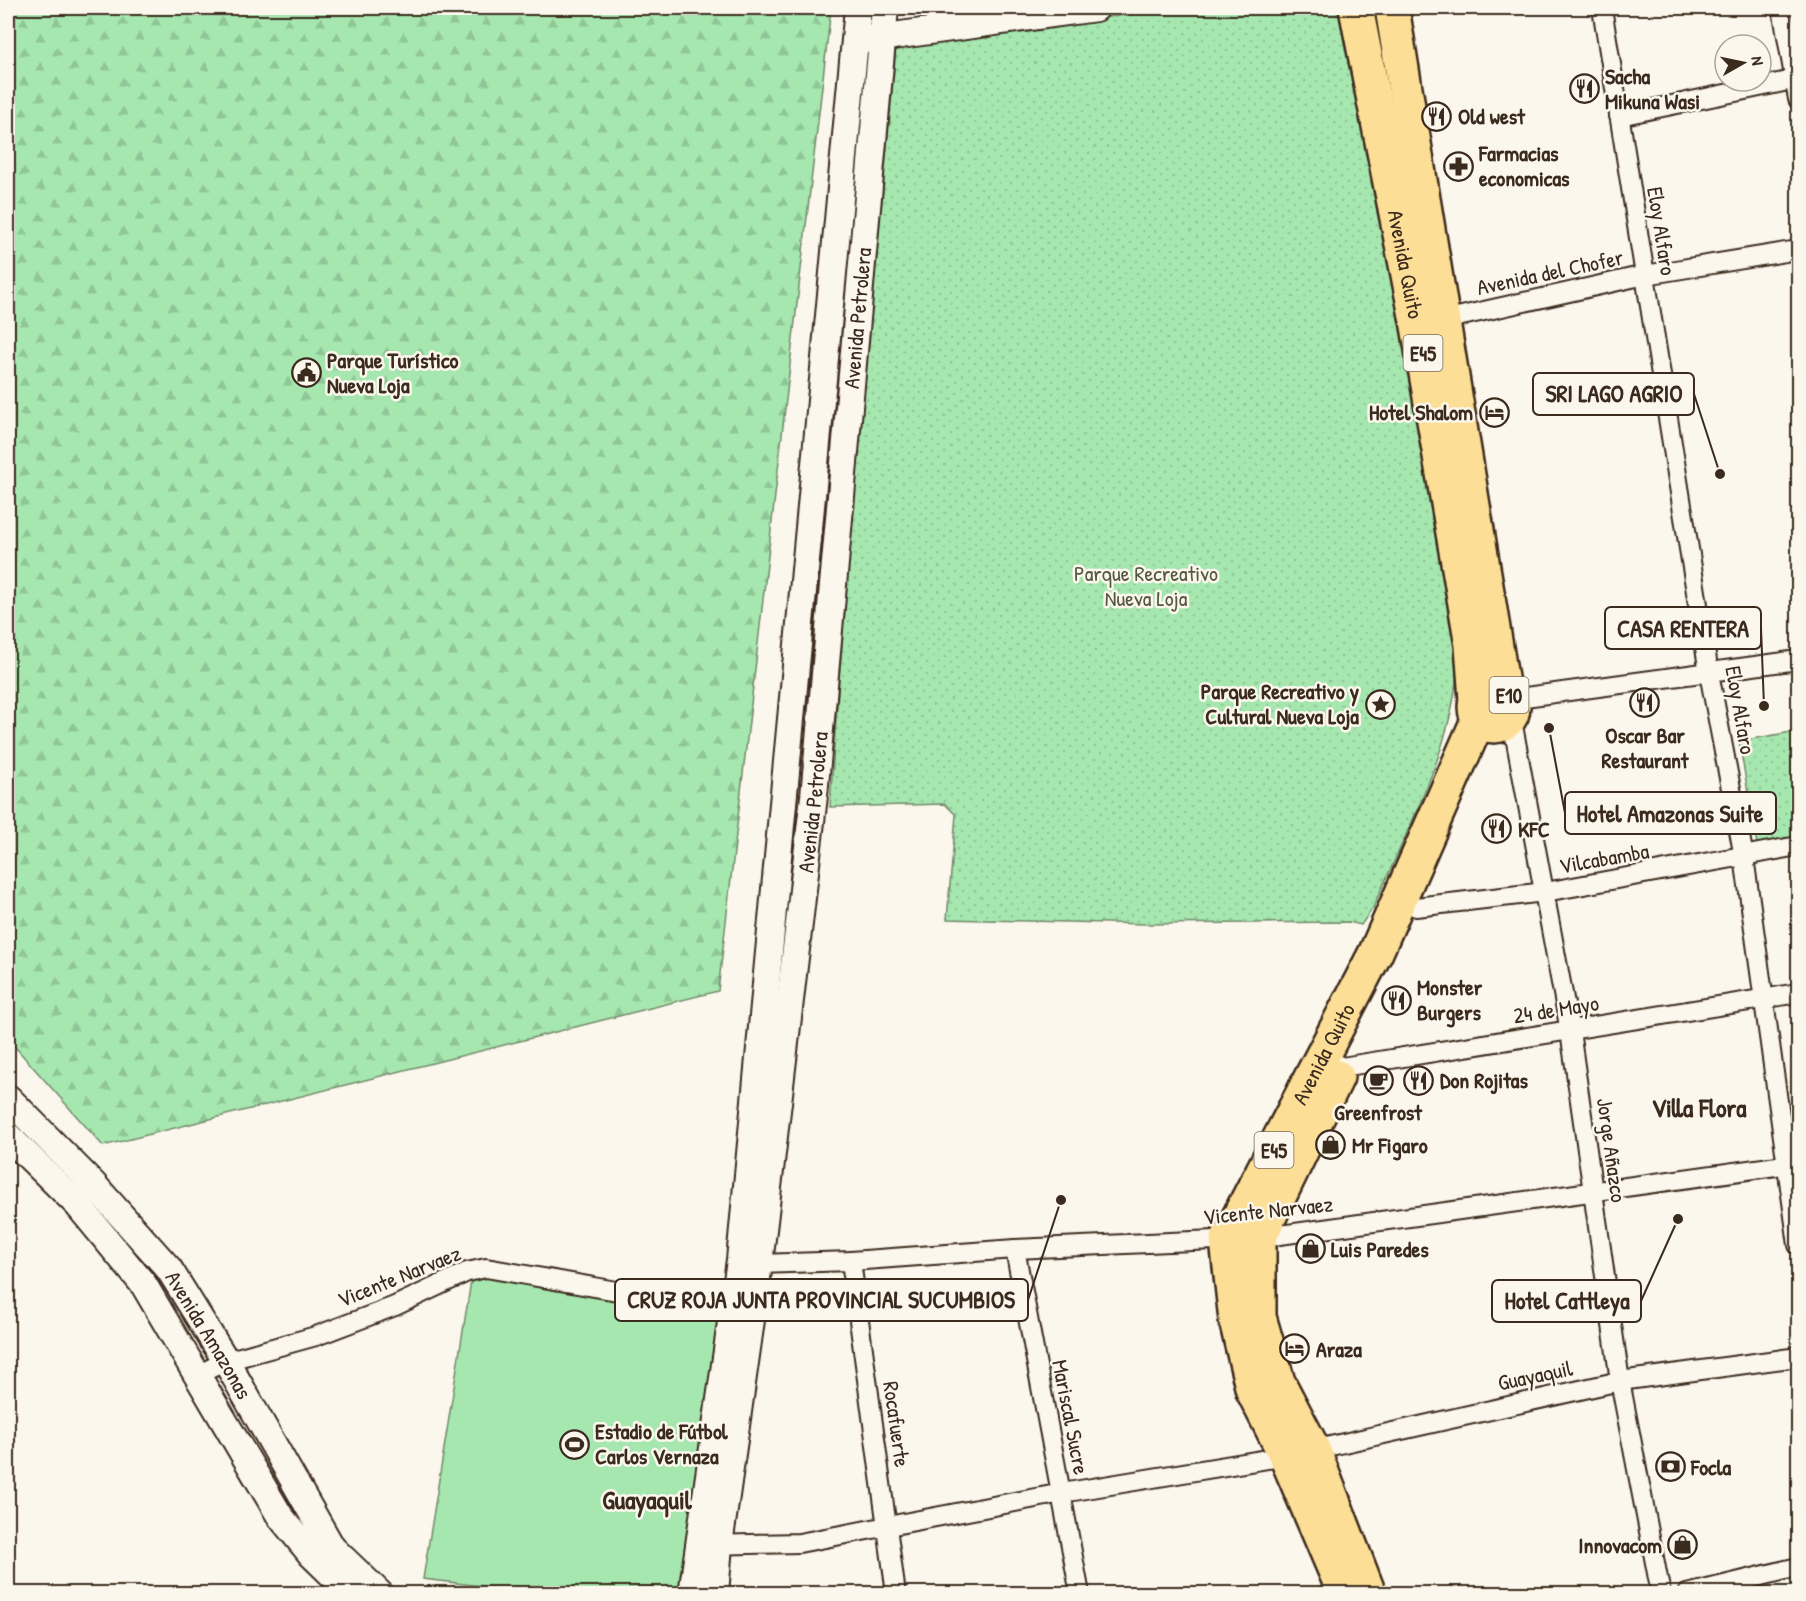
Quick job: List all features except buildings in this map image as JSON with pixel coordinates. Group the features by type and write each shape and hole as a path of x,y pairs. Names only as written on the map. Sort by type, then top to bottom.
{"highway":[{"name":"Avenida Quito","path":"1356,8 1431,322"},
{"name":"Avenida Quito","path":"1370,1593 1299,1453 1253,1391 1236,1320 1227,1240 1333,1062 1416,907 1496,708 1431,322 1392,8"},
{"name":"Avenida Quito","path":"1345,1593 1258,1317 1259,1238 1379,945 1496,708"}],"main road":[{"path":"882,24 995,8"},
{"path":"856,24 1096,8"},
{"name":"Avenida Petrolera","path":"715,1593 708,1545 733,1305 750,1262 856,24"},
{"name":"Avenida Petrolera","path":"692,1593 708,1545 750,1262 814,796 882,24"},
{"name":"Avenida Amazonas","path":"8,1098 93,1184 169,1269 226,1361 332,1548 380,1593"},
{"name":"Avenida Amazonas","path":"8,1136 20,1155 77,1204 144,1284 280,1516 311,1554 352,1593"}],"street":[{"name":"Eloy Alfaro","path":"1602,8 1709,673 1744,857 1764,999 1792,1163 1798,1245"},
{"path":"1782,8 1797,80 1798,99"},
{"path":"1619,116 1797,80"},
{"name":"Avenida del Chofer","path":"1431,322 1645,275 1798,250"},
{"path":"1496,708 1798,660"},
{"name":"Jorge Añazco","path":"1496,708 1545,892 1570,1031 1620,1381 1661,1593"},
{"name":"Vilcabamba","path":"1416,907 1545,892 1798,846"},
{"name":"24 de Mayo","path":"1333,1062 1570,1031 1798,993"},
{"name":"Vicente Narvaez","path":"750,1262 851,1262 1015,1250 1259,1238 1792,1163"},
{"name":"Mariscal Sucre","path":"1015,1250 1080,1593"},
{"name":"Rocafuerte","path":"851,1262 896,1593"},
{"name":"Vicente Narvaez","path":"197,1376 226,1361 316,1336 395,1306 467,1272 486,1268 617,1291 733,1305"},
{"name":"Guayaquil","path":"708,1545 799,1543 1062,1493 1299,1453 1620,1381 1798,1357"},
{"path":"1687,1593 1798,1567"}],"green space":[{"path":"8,8 831,8 718,991 103,1146 8,1039"},
{"name":"Parque Recreativo Nueva Loja","path":"1173,8 1344,8 1457,645 1457,678 1451,711 1442,745 1416,813 1373,908 1361,925 1349,922 1146,924 947,919 956,815 945,804 830,807 852,522 896,47"},
{"path":"1798,731 1798,837 1757,844 1739,741"},
{"name":"Estadio de Fútbol Carlos Vernaza","path":"472,1275 721,1309 685,1593 549,1594 423,1579"}],"place":[{"name":"Sacha Mikuna Wasi","path":"1584,89"},
{"name":"Old west","path":"1437,116"},
{"name":"Farmacias economicas","path":"1458,166"},
{"name":"Parque Turístico Nueva Loja","path":"306,373"},
{"name":"Hotel Shalom","path":"1494,412"},
{"name":"SRI LAGO AGRIO","path":"1720,474"},
{"name":"Oscar Bar Restaurant","path":"1645,703"},
{"name":"Parque Recreativo y Cultural Nueva Loja","path":"1380,704"},
{"name":"CASA RENTERA","path":"1764,706"},
{"name":"Hotel Amazonas Suite","path":"1549,728"},
{"name":"KFC","path":"1497,829"},
{"name":"Monster Burgers","path":"1396,1000"},
{"name":"Greenfrost","path":"1378,1080"},
{"name":"Don Rojitas","path":"1419,1080"},
{"name":"Mr Figaro","path":"1331,1145"},
{"name":"CRUZ ROJA JUNTA PROVINCIAL SUCUMBIOS","path":"1061,1200"},
{"name":"Hotel Cattleya","path":"1678,1219"},
{"name":"Luis Paredes","path":"1310,1249"},
{"name":"Araza","path":"1295,1349"},
{"name":"Estadio de Fútbol Carlos Vernaza","path":"574,1444"},
{"name":"Focla","path":"1670,1467"},
{"name":"Innovacom","path":"1683,1545"}],"district":[{"name":"Villa Flora","path":"1699,1107"},
{"name":"Guayaquil","path":"647,1499"}]}
